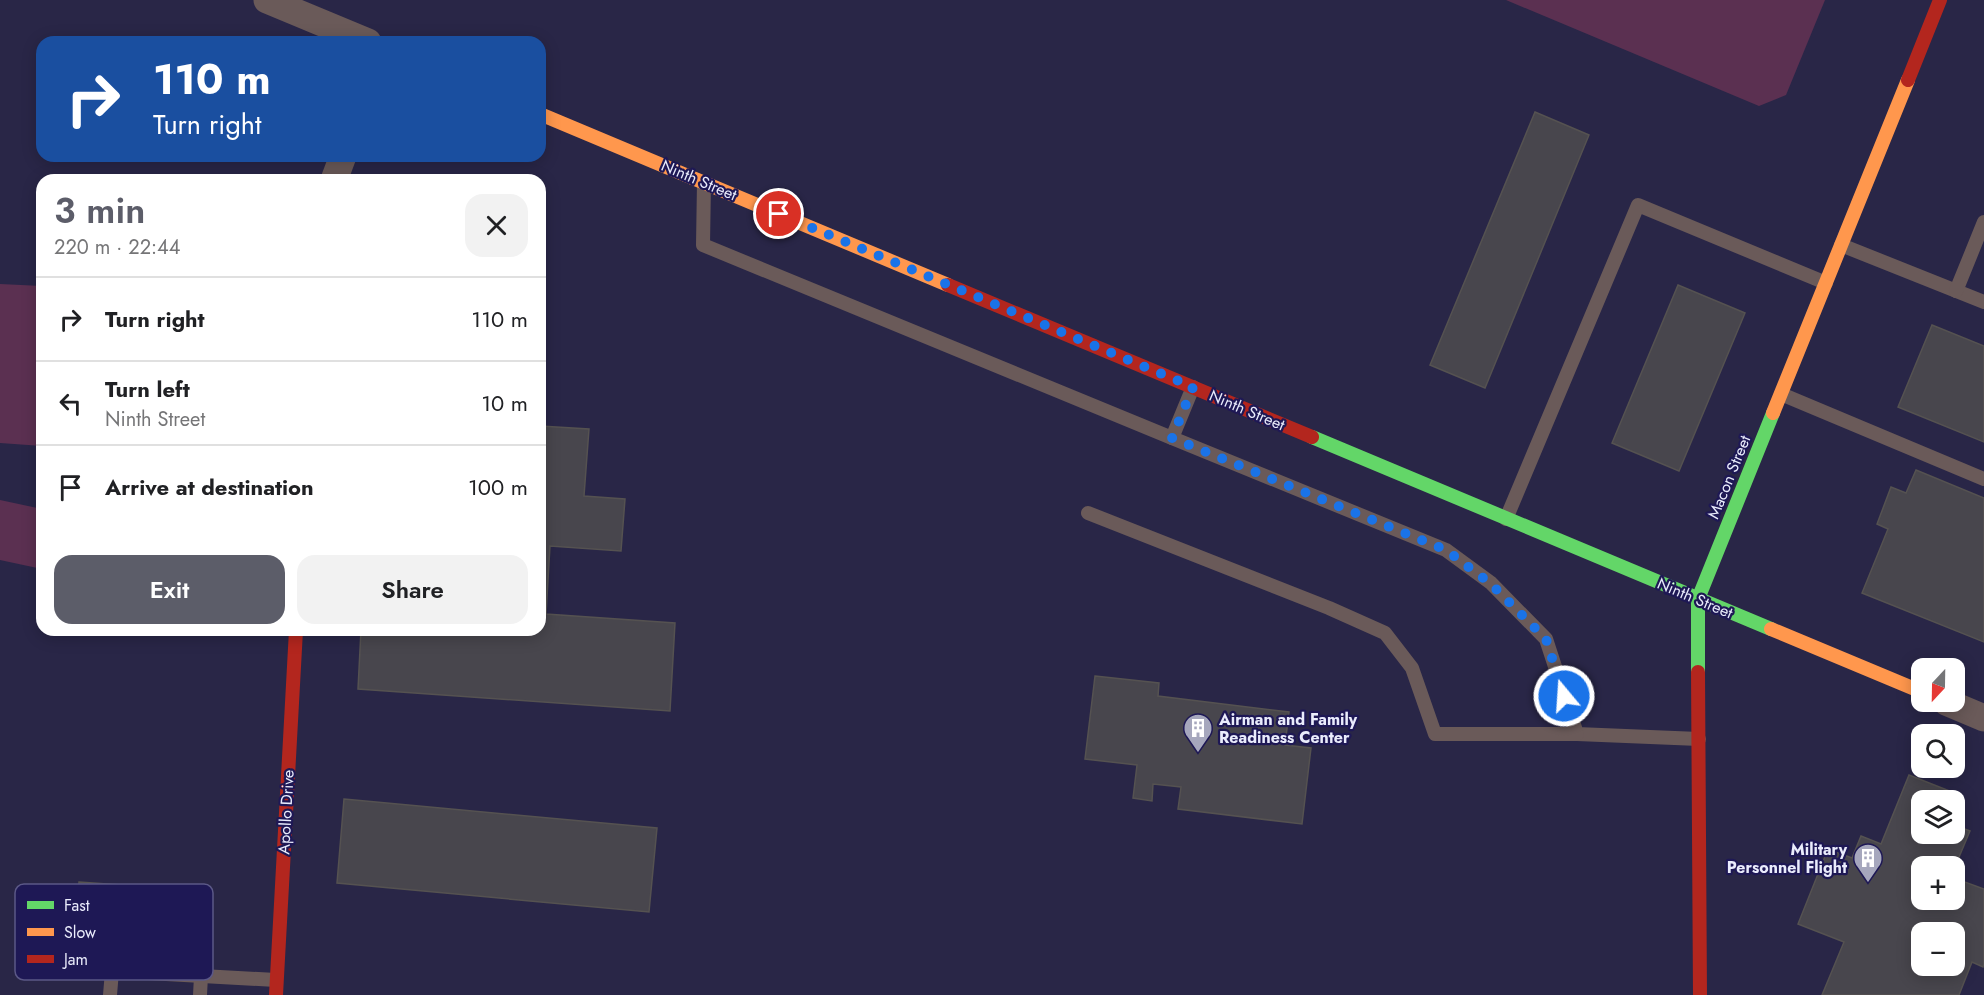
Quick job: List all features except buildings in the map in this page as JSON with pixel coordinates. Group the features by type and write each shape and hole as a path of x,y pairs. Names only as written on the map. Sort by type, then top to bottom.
{"street":[{"path":"267,0 354,36"},
{"name":"Macon Street","path":"1700,995 1698,599 1940,0"},
{"name":"Ninth Street","path":"546,116 1911,687"},
{"name":"Apollo Drive","path":"276,995 296,636"},
{"path":"1965,710 1984,718"}],"lane":[{"path":"704,182 703,245 1446,550 1491,584 1546,639 1577,734"},
{"path":"1506,519 1638,205 1826,283"},
{"path":"1956,291 1984,222"},
{"path":"1841,245 1984,302"},
{"path":"1172,438 1193,387"},
{"path":"1781,394 1984,479"},
{"path":"1088,513 1329,608 1385,633 1412,668 1435,734 1577,734 1699,739"},
{"path":"213,977 276,980"},
{"path":"110,995 111,980"},
{"path":"200,995 201,980"}],"shaded area":[{"path":"1506,0 1825,0 1786,95 1759,106"},
{"path":"0,284 36,286 36,446 0,443"},
{"path":"0,500 36,508 36,568 0,560"}],"traffic: fast":[{"path":"1698,672 1698,599 1773,413"},
{"path":"1312,437 1771,629"}],"traffic: slow":[{"path":"1773,413 1908,80"},
{"path":"546,117 948,285"},
{"path":"1771,629 1911,687"}],"traffic: jam":[{"path":"1908,80 1940,0"},
{"path":"948,285 1312,437"},
{"path":"276,995 296,636"},
{"path":"1698,672 1700,995"}],"place":[{"name":"Airman and Family Readiness Center","path":"1198,754"},
{"name":"Military Personnel Flight","path":"1868,884"}],"route":[{"path":"779,214 1193,387 1172,438 1446,550 1491,584 1546,639 1564,696"}]}
